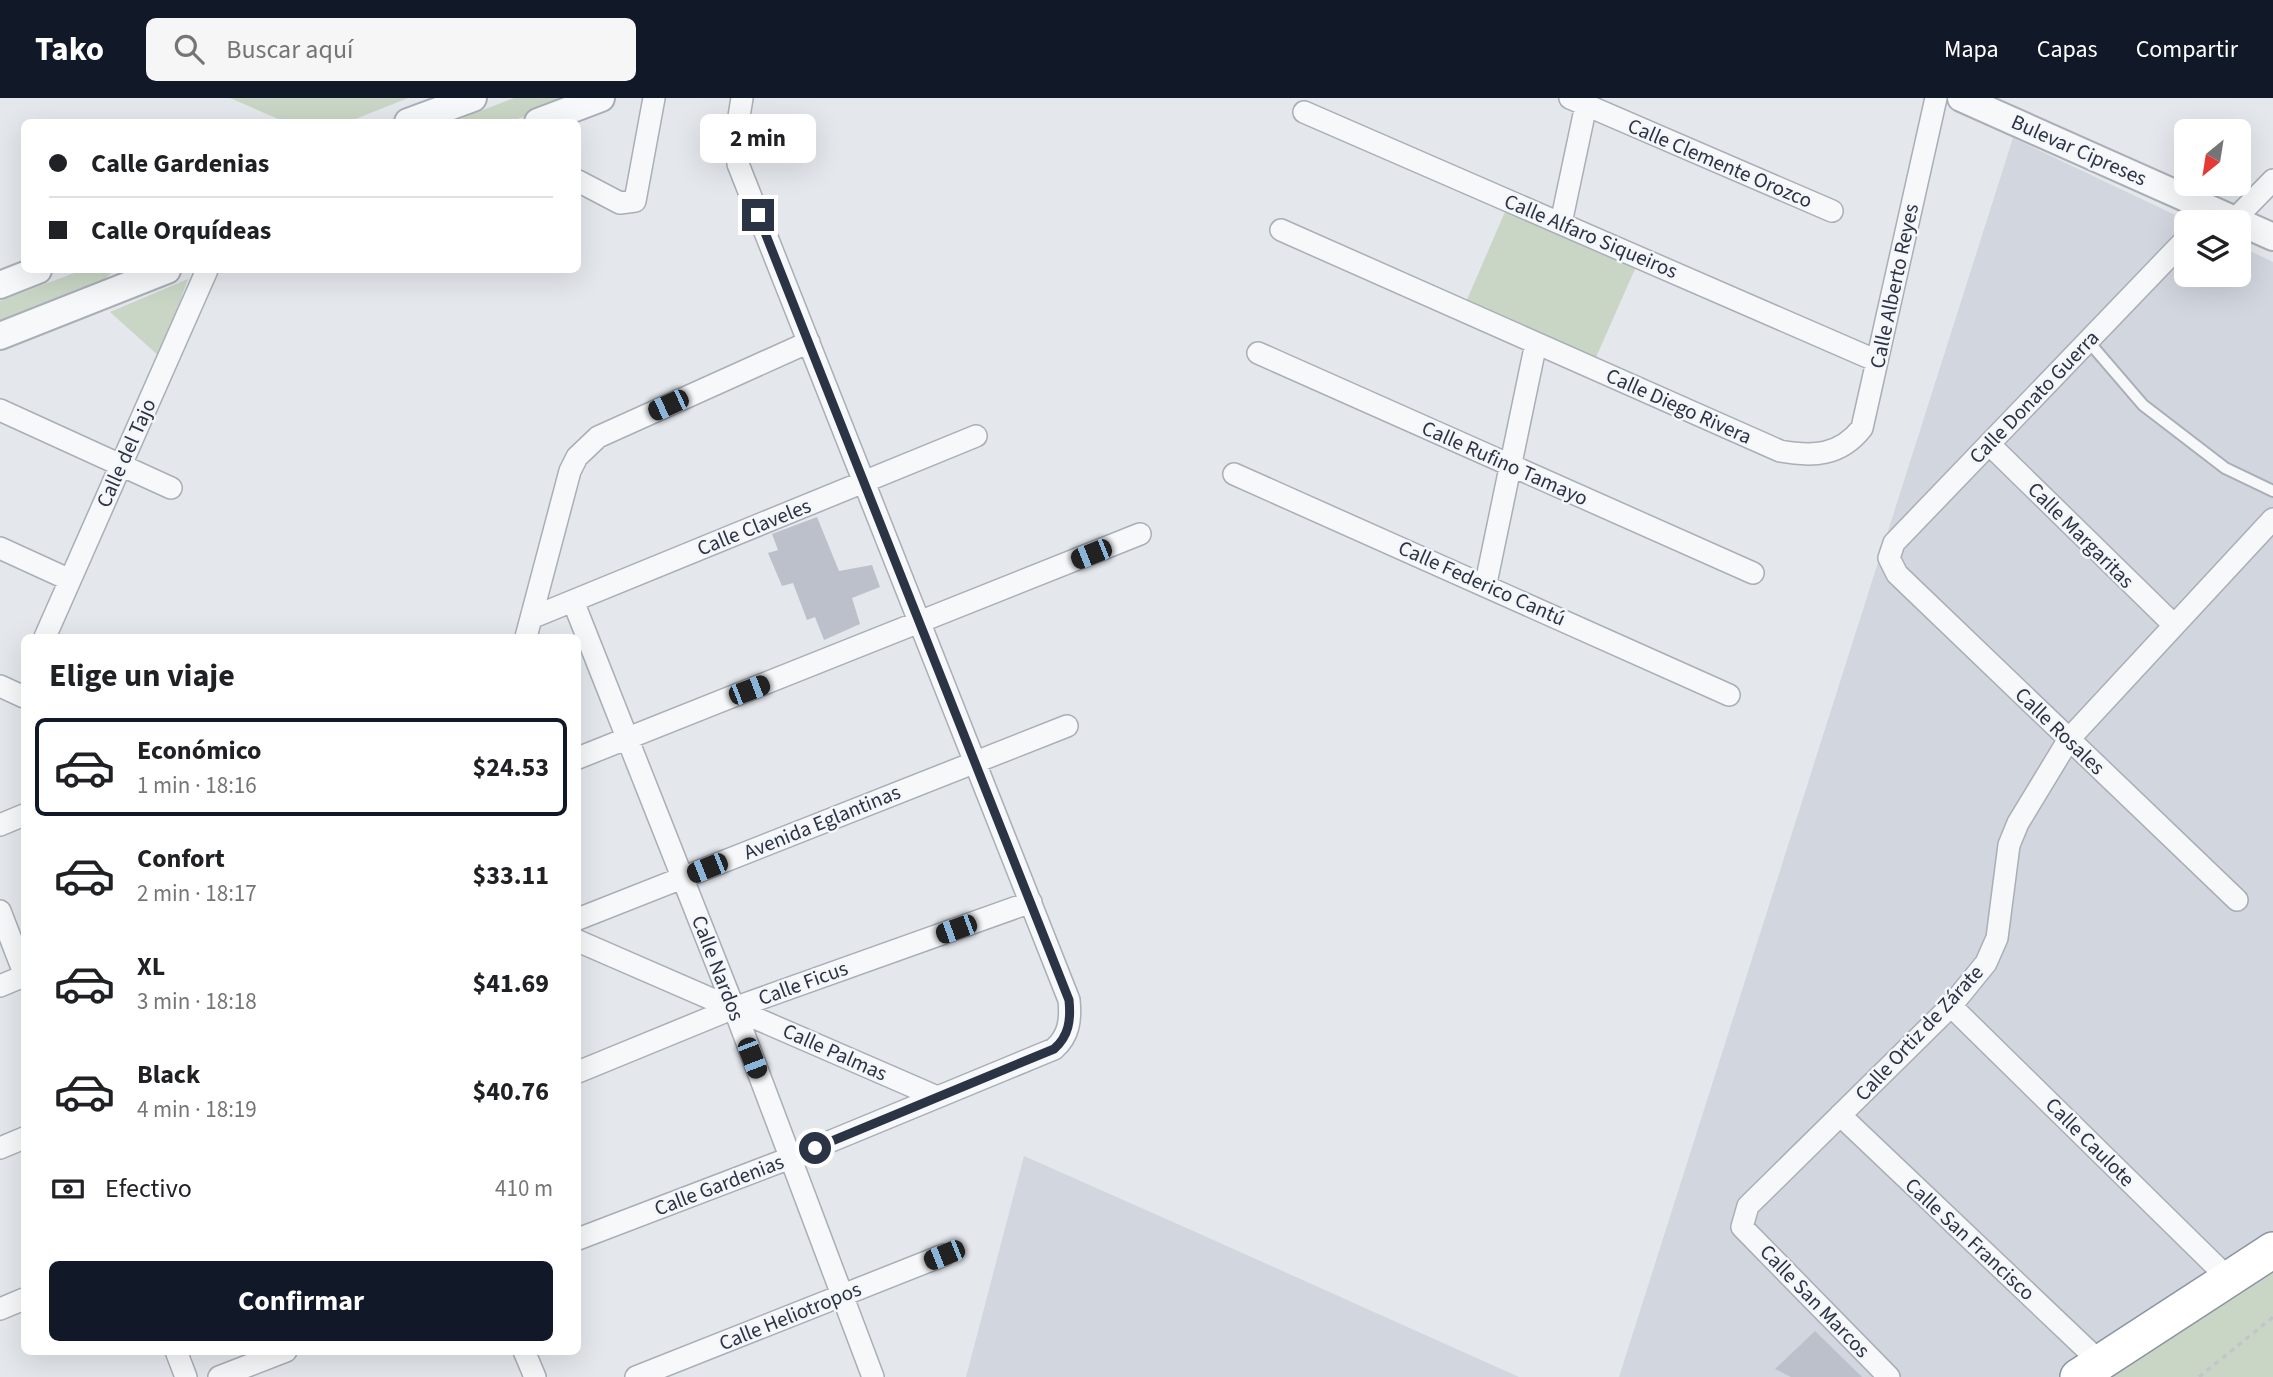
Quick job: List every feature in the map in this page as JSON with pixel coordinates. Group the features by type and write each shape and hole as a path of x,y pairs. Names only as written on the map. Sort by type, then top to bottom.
{"highway":[{"path":"2089,1370 2273,1250"}],"street":[{"path":"416,119 473,98"},
{"path":"546,119 601,98"},
{"path":"581,183 620,203 635,201 654,98"},
{"path":"742,98 736,147 738,164 1031,902"},
{"name":"Calle Alberto Reyes","path":"1825,455 1852,441 1862,428 1936,98"},
{"name":"Bulevar Cipreses","path":"1961,98 2202,210"},
{"path":"1561,223 1578,102"},
{"name":"Calle Clemente Orozco","path":"1578,102 1832,211"},
{"name":"Calle Alfaro Siqueiros","path":"1304,112 1877,361"},
{"path":"2228,210 2273,180"},
{"name":"Bulevar Cipreses","path":"2251,229 2273,237"},
{"name":"Calle Diego Rivera","path":"1281,230 1780,451 1825,455"},
{"name":"Calle Donato Guerra","path":"1889,558 1894,543 2174,251"},
{"path":"0,285 30,273"},
{"path":"0,336 159,273"},
{"name":"Calle del Tajo","path":"46,634 206,273"},
{"path":"529,628 577,457 598,437 809,342"},
{"path":"1486,583 1536,343"},
{"name":"Calle Rufino Tamayo","path":"1258,353 1753,573"},
{"path":"0,410 172,488"},
{"name":"Calle Claveles","path":"529,628 573,601 976,436"},
{"name":"Calle Margaritas","path":"1989,444 2174,625"},
{"name":"Calle Federico Cantú","path":"1234,474 1486,583 1729,695"},
{"name":"Calle Ortiz de Zárate","path":"1741,1225 1748,1206 1951,1006 1986,963 1997,938 2013,834 2068,739 2273,519"},
{"path":"581,757 1140,534"},
{"path":"0,548 70,580"},
{"name":"Calle Rosales","path":"1889,558 1897,574 2237,900"},
{"name":"Calle Nardos","path":"573,601 734,1008 873,1377"},
{"name":"Avenida Eglantinas","path":"581,918 1067,726"},
{"path":"0,825 21,816"},
{"name":"Calle Ficus","path":"581,1071 734,1008 1031,902"},
{"name":"Calle Gardenias","path":"581,1238 790,1158 1054,1049 1068,1029 1069,1000 1031,902"},
{"path":"0,911 21,966"},
{"name":"Calle Palmas","path":"581,942 937,1097"},
{"path":"0,986 21,976"},
{"name":"Calle Caulote","path":"1951,1006 2229,1279"},
{"name":"Calle San Francisco","path":"1840,1115 2089,1370"},
{"path":"0,1148 21,1139"},
{"name":"Calle San Marcos","path":"1741,1225 1889,1377"},
{"name":"Calle Heliotropos","path":"636,1377 944,1255"},
{"path":"0,1309 21,1300"},
{"path":"178,1355 186,1377"},
{"path":"219,1377 276,1355"},
{"path":"526,1355 535,1377"}],"lane":[{"path":"2088,341 2143,405 2225,468 2273,491"}],"path":[{"path":"2199,1377 2273,1317"}],"shaded area":[{"path":"2013,138 2174,214 2174,287 2251,287 2251,251 2273,262 2273,1377 1619,1377"},
{"path":"1024,1156 1191,1230 1519,1377 966,1377"}],"green space":[{"path":"230,98 408,98 356,119 278,119"},
{"path":"514,98 571,98 518,119 460,119"},
{"path":"1508,205 1639,260 1593,364 1462,311"},
{"path":"74,273 112,273 101,282 0,322 0,301"},
{"path":"188,279 160,357 110,312"},
{"path":"2273,1252 2273,1377 2082,1377"}],"building":[{"path":"817,517 839,571 872,565 880,587 852,598 860,624 824,640 815,617 807,620 793,583 782,586 768,553 778,550 772,534"},
{"path":"1815,1331 1862,1377 1791,1377 1775,1369"}],"route":[{"path":"758,215 1069,1000 1070,1013 1068,1029 1054,1049 815,1148"}]}
